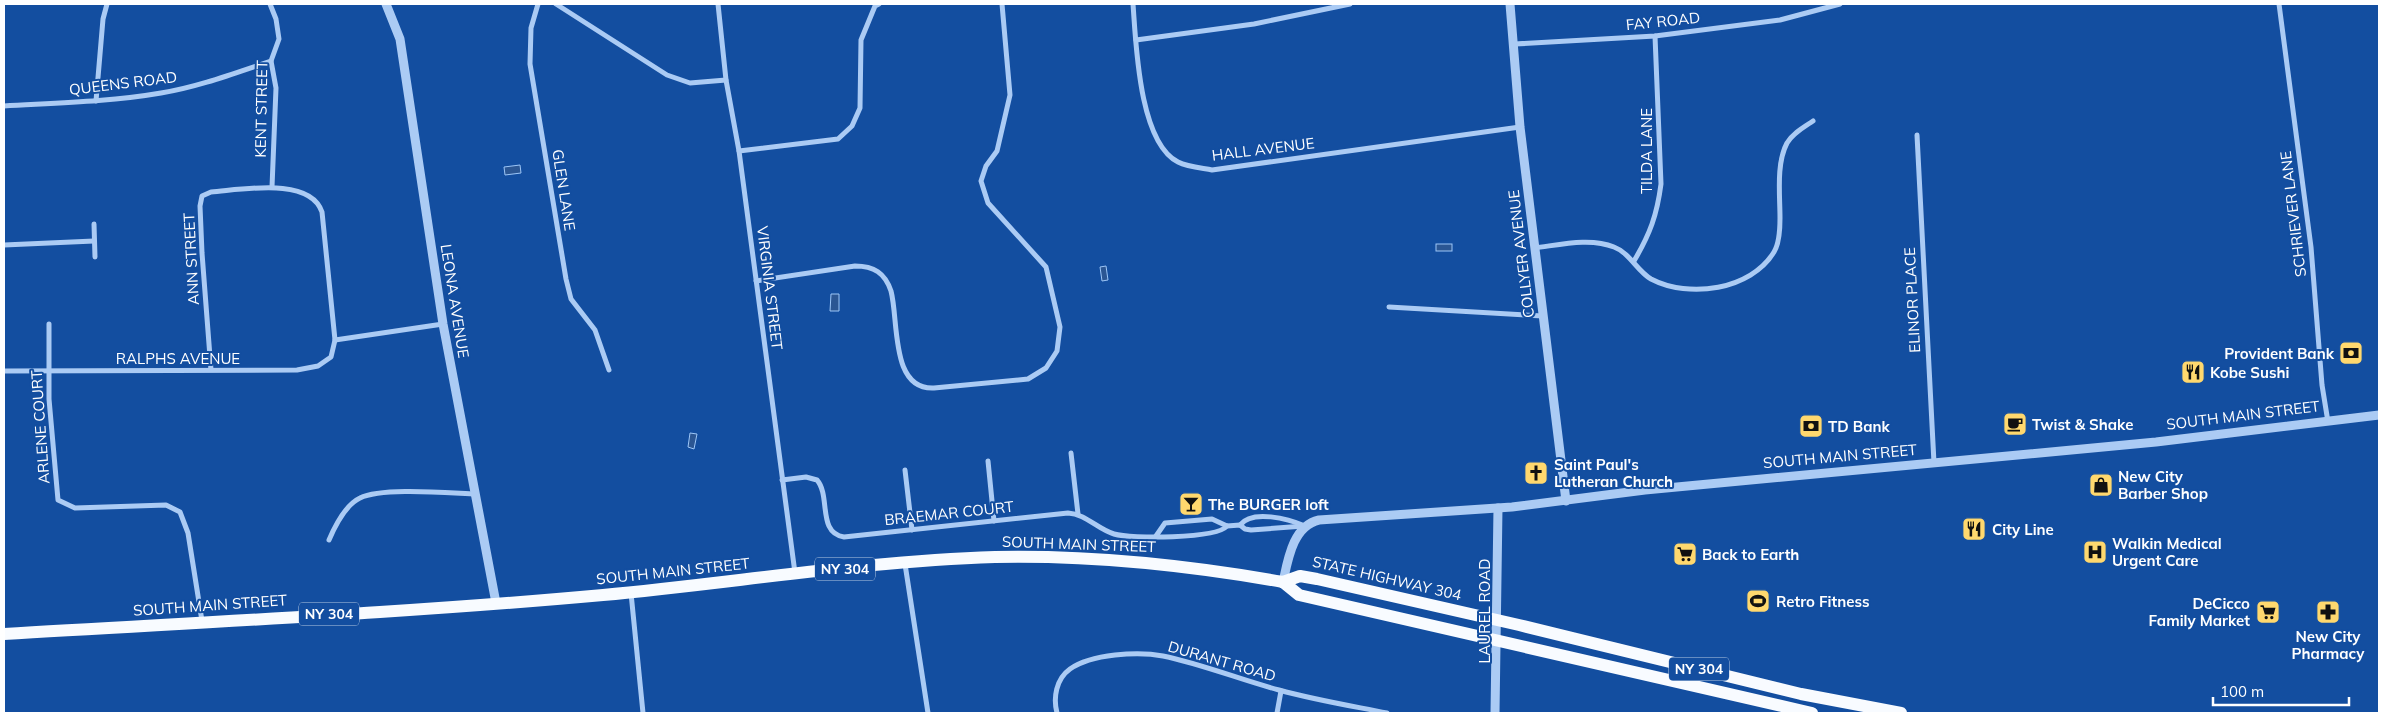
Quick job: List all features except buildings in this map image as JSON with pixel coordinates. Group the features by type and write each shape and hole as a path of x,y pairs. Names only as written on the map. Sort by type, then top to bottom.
{"main road":[{"name":"SOUTH MAIN STREET","path":"4,634 496,603 631,592 905,563 1000,557 1090,558 1194,567 1283,582"},
{"name":"STATE HIGHWAY 304","path":"1283,582 1304,576 1497,620 1793,692 1901,713"},
{"name":"NY 304","path":"1283,582 1299,595 1812,713"}],"street":[{"path":"96,101 103,20 108,4"},
{"name":"KENT STREET","path":"270,4 276,19 279,39 271,61 276,88 272,187"},
{"name":"LEONA AVENUE","path":"386,4 400,39 443,324 496,603"},
{"name":"GLEN LANE","path":"538,4 531,28 530,64 566,279 571,300 594,330 609,370"},
{"path":"556,4 667,75 690,84 726,80"},
{"name":"VIRGINIA STREET","path":"718,4 726,80 739,151 795,575"},
{"path":"739,151 838,139 852,126 860,108 861,40 875,6 879,4"},
{"path":"756,281 855,266 867,266 878,271 886,280 891,291 903,369 910,381 924,388 1028,379 1046,368 1058,351 1060,327 1046,267 988,204 981,180 986,166 997,151 1010,95 1002,4"},
{"name":"HALL AVENUE","path":"1133,4 1147,117 1160,147 1178,162 1212,170 1520,126"},
{"path":"1136,40 1254,24 1350,4"},
{"name":"COLLYER AVENUE","path":"1510,4 1515,44 1520,126 1566,501"},
{"name":"FAY ROAD","path":"1515,44 1655,36 1780,20 1840,4"},
{"name":"SCHRIEVER LANE","path":"2279,4 2311,247 2317,333 2328,422"},
{"name":"TILDA LANE","path":"1634,261 1649,236 1658,206 1661,184 1655,36"},
{"name":"QUEENS ROAD","path":"4,106 96,101 169,91 203,83 271,61"},
{"path":"1534,248 1591,242 1614,247 1634,261 1649,278 1671,287 1699,289 1729,285 1757,273 1775,251 1780,228 1782,160 1787,142 1798,130 1813,121"},
{"name":"ELINOR PLACE","path":"1917,135 1934,464"},
{"name":"ANN STREET","path":"211,370 200,206 202,196 211,192 272,187 301,192 319,203 322,212 335,340"},
{"path":"94,224 95,257"},
{"path":"4,245 94,240"},
{"path":"1389,307 1542,316"},
{"name":"ARLENE COURT","path":"49,324 48,371 58,500 74,508 166,504 180,512 188,533 202,622"},
{"path":"335,340 443,324"},
{"name":"RALPHS AVENUE","path":"4,372 298,370 318,366 331,358 335,340"},
{"name":"SOUTH MAIN STREET","path":"1240,525 1245,529 1251,530 1305,526 1323,520 1498,508 1655,489 1934,464 2379,415"},
{"path":"1071,452 1078,514"},
{"path":"988,461 994,521"},
{"path":"905,470 912,530"},
{"name":"BRAEMAR COURT","path":"782,480 806,477 817,480 824,492 828,526 836,535 848,537 1064,513 1078,514 1116,534 1156,536"},
{"path":"329,540 337,522 359,498 376,493 476,494"},
{"name":"LAUREL ROAD","path":"1495,713 1498,508"},
{"name":"SOUTH MAIN STREET","path":"1227,526 1212,519 1169,522 1161,526 1156,536 1215,533 1227,526 1240,525 1247,519 1276,517 1305,526"},
{"path":"1283,582 1292,547 1305,526"},
{"path":"905,563 928,713"},
{"path":"631,592 643,713"},
{"name":"DURANT ROAD","path":"1057,713 1055,705 1057,686 1069,669 1090,660 1118,654 1161,655 1281,691 1387,713"},
{"path":"1277,713 1281,691"}],"water":[{"path":"520,165 521,173 505,175 504,167"},
{"path":"1436,244 1452,244 1452,251 1436,251"},
{"path":"1106,266 1108,280 1102,281 1100,267"},
{"path":"831,294 839,294 839,311 830,311"},
{"path":"690,433 697,434 694,449 688,447"}],"place":[{"name":"Provident Bank","path":"2351,353"},
{"name":"Kobe Sushi","path":"2193,372"},
{"name":"Twist & Shake","path":"2015,424"},
{"name":"TD Bank","path":"1811,426"},
{"name":"Saint Paul's Lutheran Church","path":"1536,473"},
{"name":"New City Barber Shop","path":"2101,485"},
{"name":"The BURGER loft","path":"1191,504"},
{"name":"City Line","path":"1974,529"},
{"name":"Walkin Medical Urgent Care","path":"2095,552"},
{"name":"Back to Earth","path":"1685,554"},
{"name":"Retro Fitness","path":"1758,601"},
{"name":"DeCicco Family Market","path":"2268,612"},
{"name":"New City Pharmacy","path":"2328,612"}]}
